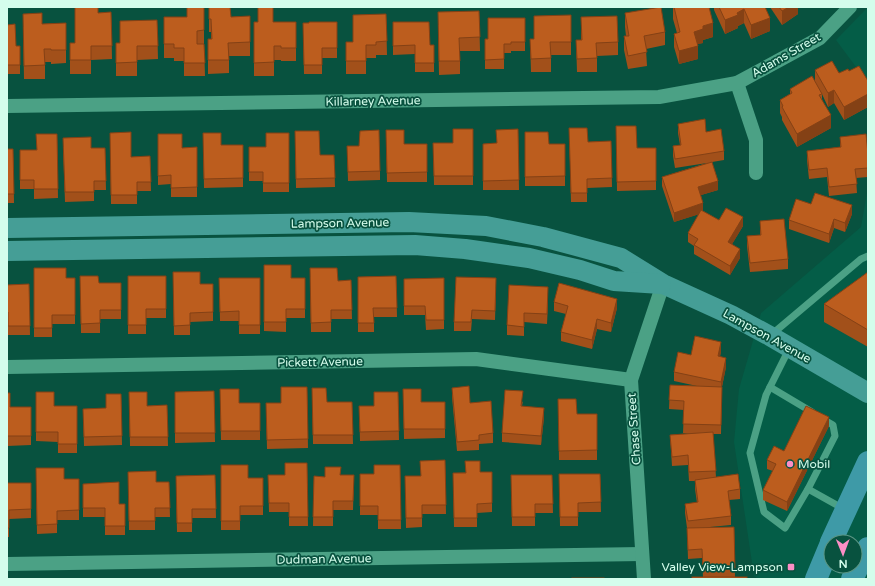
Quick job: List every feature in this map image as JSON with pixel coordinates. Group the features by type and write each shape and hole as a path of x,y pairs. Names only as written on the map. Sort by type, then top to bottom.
{"main road":[{"name":"Lampson Avenue","path":"7,228 409,222 486,226 543,237 621,258 663,284 731,315 770,336 868,393"},
{"name":"Lampson Avenue","path":"7,251 415,245 465,249 529,258 580,270 614,281 663,284"},
{"path":"835,534 868,462"},
{"path":"857,576 868,548"},
{"path":"816,579 823,562"}],"street":[{"name":"Adams Street","path":"737,83 820,38 850,7"},
{"name":"Killarney Avenue","path":"7,106 659,97 737,83"},
{"path":"737,83 756,140 756,173"},
{"name":"Chase Street","path":"644,579 631,380 663,284"},
{"name":"Pickett Avenue","path":"7,367 476,359 631,380"},
{"name":"Dudman Avenue","path":"7,564 642,554"}],"lane":[{"path":"770,336 861,259 868,256"},
{"path":"770,387 833,425 835,436 808,489 785,528 764,512 750,453 766,395 770,387 790,347"},
{"path":"808,489 846,510"}],"shaded area":[{"path":"868,7 868,83 836,40"},
{"path":"868,187 868,579 759,579 754,576 734,442 739,389 761,313 861,227"}],"building":[{"path":"75,7 98,7 98,13 111,12 112,46 91,46 91,60 70,60 70,43 75,43"},
{"path":"187,7 204,7 204,30 197,31 197,44 204,44 205,63 184,63 184,48 174,48 174,44 164,44 164,17 187,17"},
{"path":"209,7 230,7 231,17 250,16 250,42 228,43 229,60 208,60 208,39 212,39"},
{"path":"258,7 273,7 273,22 296,22 296,48 281,48 281,46 274,46 274,62 254,63 254,22 258,22"},
{"path":"661,7 665,32 644,36 647,52 628,56 624,36 629,36 625,13"},
{"path":"674,7 709,7 713,23 703,26 703,29 694,32 698,46 679,51 674,34 680,32"},
{"path":"719,7 765,7 770,18 751,25 744,9 737,13 738,15 725,20"},
{"path":"779,7 789,7 782,11"},
{"path":"479,11 480,37 459,38 460,61 439,61 438,12"},
{"path":"42,13 42,24 66,23 66,50 44,49 45,65 24,66 23,14"},
{"path":"386,14 387,41 376,42 376,45 366,45 366,61 346,61 346,42 353,42 353,15"},
{"path":"571,15 571,42 550,42 551,58 531,59 530,39 534,39 534,16"},
{"path":"617,16 618,42 596,43 597,58 577,59 576,40 582,40 581,17"},
{"path":"488,18 525,18 525,42 511,42 511,44 504,44 504,59 485,60 485,39 488,39"},
{"path":"157,20 158,46 137,46 137,62 116,63 116,43 120,43 120,21"},
{"path":"337,22 337,48 322,48 322,65 304,65 303,23"},
{"path":"393,22 429,22 430,45 434,45 434,63 415,63 415,45 393,46"},
{"path":"15,24 16,46 20,46 20,65 7,65 7,25"},
{"path":"832,61 839,73 848,69 849,71 859,66 868,81 868,94 844,107 834,90 828,93 815,70"},
{"path":"812,76 822,94 819,95 831,115 797,134 782,107 783,106 780,100 792,93 790,89"},
{"path":"705,119 706,132 721,129 724,151 675,159 673,146 681,145 678,124"},
{"path":"616,126 636,126 637,148 656,148 656,181 617,182"},
{"path":"569,128 587,128 588,142 611,141 612,178 587,179 587,193 571,193"},
{"path":"453,129 473,129 473,176 434,176 433,143 453,143"},
{"path":"518,129 519,180 483,181 483,144 497,143 496,130"},
{"path":"379,130 380,171 348,172 347,146 359,146 360,131"},
{"path":"386,130 404,130 404,144 427,144 427,172 387,173"},
{"path":"295,131 319,131 320,155 334,155 335,178 296,179"},
{"path":"131,132 131,157 150,156 151,182 137,182 137,195 111,195 110,133"},
{"path":"525,132 548,132 549,144 565,144 565,176 525,177"},
{"path":"203,133 221,133 221,145 243,145 243,178 204,179"},
{"path":"266,133 289,133 289,183 263,183 263,172 249,172 249,147 266,147"},
{"path":"36,134 57,134 58,189 34,189 34,180 20,180 20,150 37,150"},
{"path":"158,134 182,134 182,148 197,147 197,187 171,188 171,175 158,176"},
{"path":"866,134 868,168 855,169 857,184 829,187 827,168 809,170 807,151 841,147 840,137"},
{"path":"91,137 91,148 105,148 106,181 94,181 94,192 65,192 63,138"},
{"path":"7,149 13,149 14,194 7,194"},
{"path":"712,162 718,181 698,187 703,203 674,213 662,177"},
{"path":"815,193 852,205 845,223 834,219 829,234 789,220 796,199 811,204"},
{"path":"726,208 743,217 728,242 740,249 730,266 694,245 698,239 688,233 701,210 719,220"},
{"path":"784,219 788,259 750,263 747,236 761,235 760,221"},
{"path":"264,265 291,265 291,278 305,278 305,309 286,309 286,322 264,322"},
{"path":"34,268 66,268 66,278 75,278 75,315 52,315 52,328 34,328"},
{"path":"310,268 337,268 338,281 351,280 352,310 331,310 331,322 311,323"},
{"path":"173,272 200,272 200,284 213,284 213,312 190,313 190,325 174,326"},
{"path":"868,272 868,330 824,304"},
{"path":"80,276 98,276 99,283 121,283 121,310 100,310 100,323 81,324"},
{"path":"128,276 166,276 166,309 146,309 146,325 128,325"},
{"path":"396,276 397,308 373,308 374,323 358,323 358,277"},
{"path":"456,277 496,278 495,311 472,310 471,322 454,322"},
{"path":"219,278 260,278 260,325 239,325 239,311 220,312"},
{"path":"444,278 444,320 426,320 425,306 404,306 404,279"},
{"path":"559,283 617,299 611,323 597,319 592,340 561,332 568,306 554,302"},
{"path":"29,284 30,326 8,326 7,285"},
{"path":"509,285 548,287 547,314 524,313 524,327 507,325"},
{"path":"695,336 721,342 718,356 726,358 721,382 674,372 678,352 691,355"},
{"path":"670,385 722,387 721,425 683,424 684,401 669,400"},
{"path":"469,386 470,403 491,401 493,433 479,435 479,440 457,442 452,388"},
{"path":"281,387 307,387 308,439 267,440 266,403 281,403"},
{"path":"312,388 326,388 327,402 352,402 353,435 313,435"},
{"path":"220,389 239,389 239,403 260,403 260,431 221,431"},
{"path":"403,389 421,389 421,402 445,402 445,429 404,429"},
{"path":"505,390 523,391 521,406 544,408 541,436 502,433"},
{"path":"214,391 215,433 175,433 175,392"},
{"path":"36,392 54,392 54,406 77,406 77,444 58,444 58,432 36,432"},
{"path":"129,392 147,392 147,406 167,405 168,437 130,437"},
{"path":"374,392 398,392 399,431 360,432 359,406 374,406"},
{"path":"7,393 10,393 10,407 31,407 31,436 7,436"},
{"path":"106,394 121,394 122,436 84,437 83,409 106,408"},
{"path":"558,399 576,399 577,414 597,414 597,450 559,451"},
{"name":"Mobil","path":"806,406 829,417 787,502 763,490 776,464 767,460 774,446 784,451"},
{"path":"713,432 716,471 689,472 688,455 672,457 670,435"},
{"path":"445,460 446,505 422,505 422,518 406,518 405,476 421,476 420,461"},
{"path":"465,461 480,461 480,472 492,472 492,503 477,504 477,518 454,518 453,473 466,473"},
{"path":"285,463 307,463 308,517 289,517 289,503 269,503 268,475 285,475"},
{"path":"221,465 248,465 248,478 263,478 263,506 240,506 240,521 221,521"},
{"path":"374,465 400,465 401,520 378,520 378,506 360,506 360,474 374,474"},
{"path":"325,467 341,467 340,475 354,475 353,501 333,501 333,517 313,517 314,476 325,477"},
{"path":"36,468 64,468 64,479 79,479 79,510 57,511 57,524 37,525"},
{"path":"156,471 156,482 169,482 170,508 155,508 155,521 129,521 128,472"},
{"path":"559,474 600,474 601,502 578,503 578,517 560,517"},
{"path":"738,474 740,489 728,491 731,516 688,521 685,504 698,502 695,480"},
{"path":"215,475 216,509 192,509 192,523 177,523 176,476"},
{"path":"511,475 552,475 553,504 535,504 535,517 512,517"},
{"path":"119,482 119,504 125,504 125,526 105,526 105,508 83,508 83,484"},
{"path":"7,483 31,483 31,509 9,510 9,528 7,528"},
{"path":"734,527 735,569 703,569 702,549 688,550 687,528"},
{"path":"692,577 747,577 747,579 692,579"},
{"path":"604,578 604,579 572,579"}],"place":[{"name":"Mobil","path":"790,464"},
{"name":"Valley View-Lampson","path":"791,567"}]}
